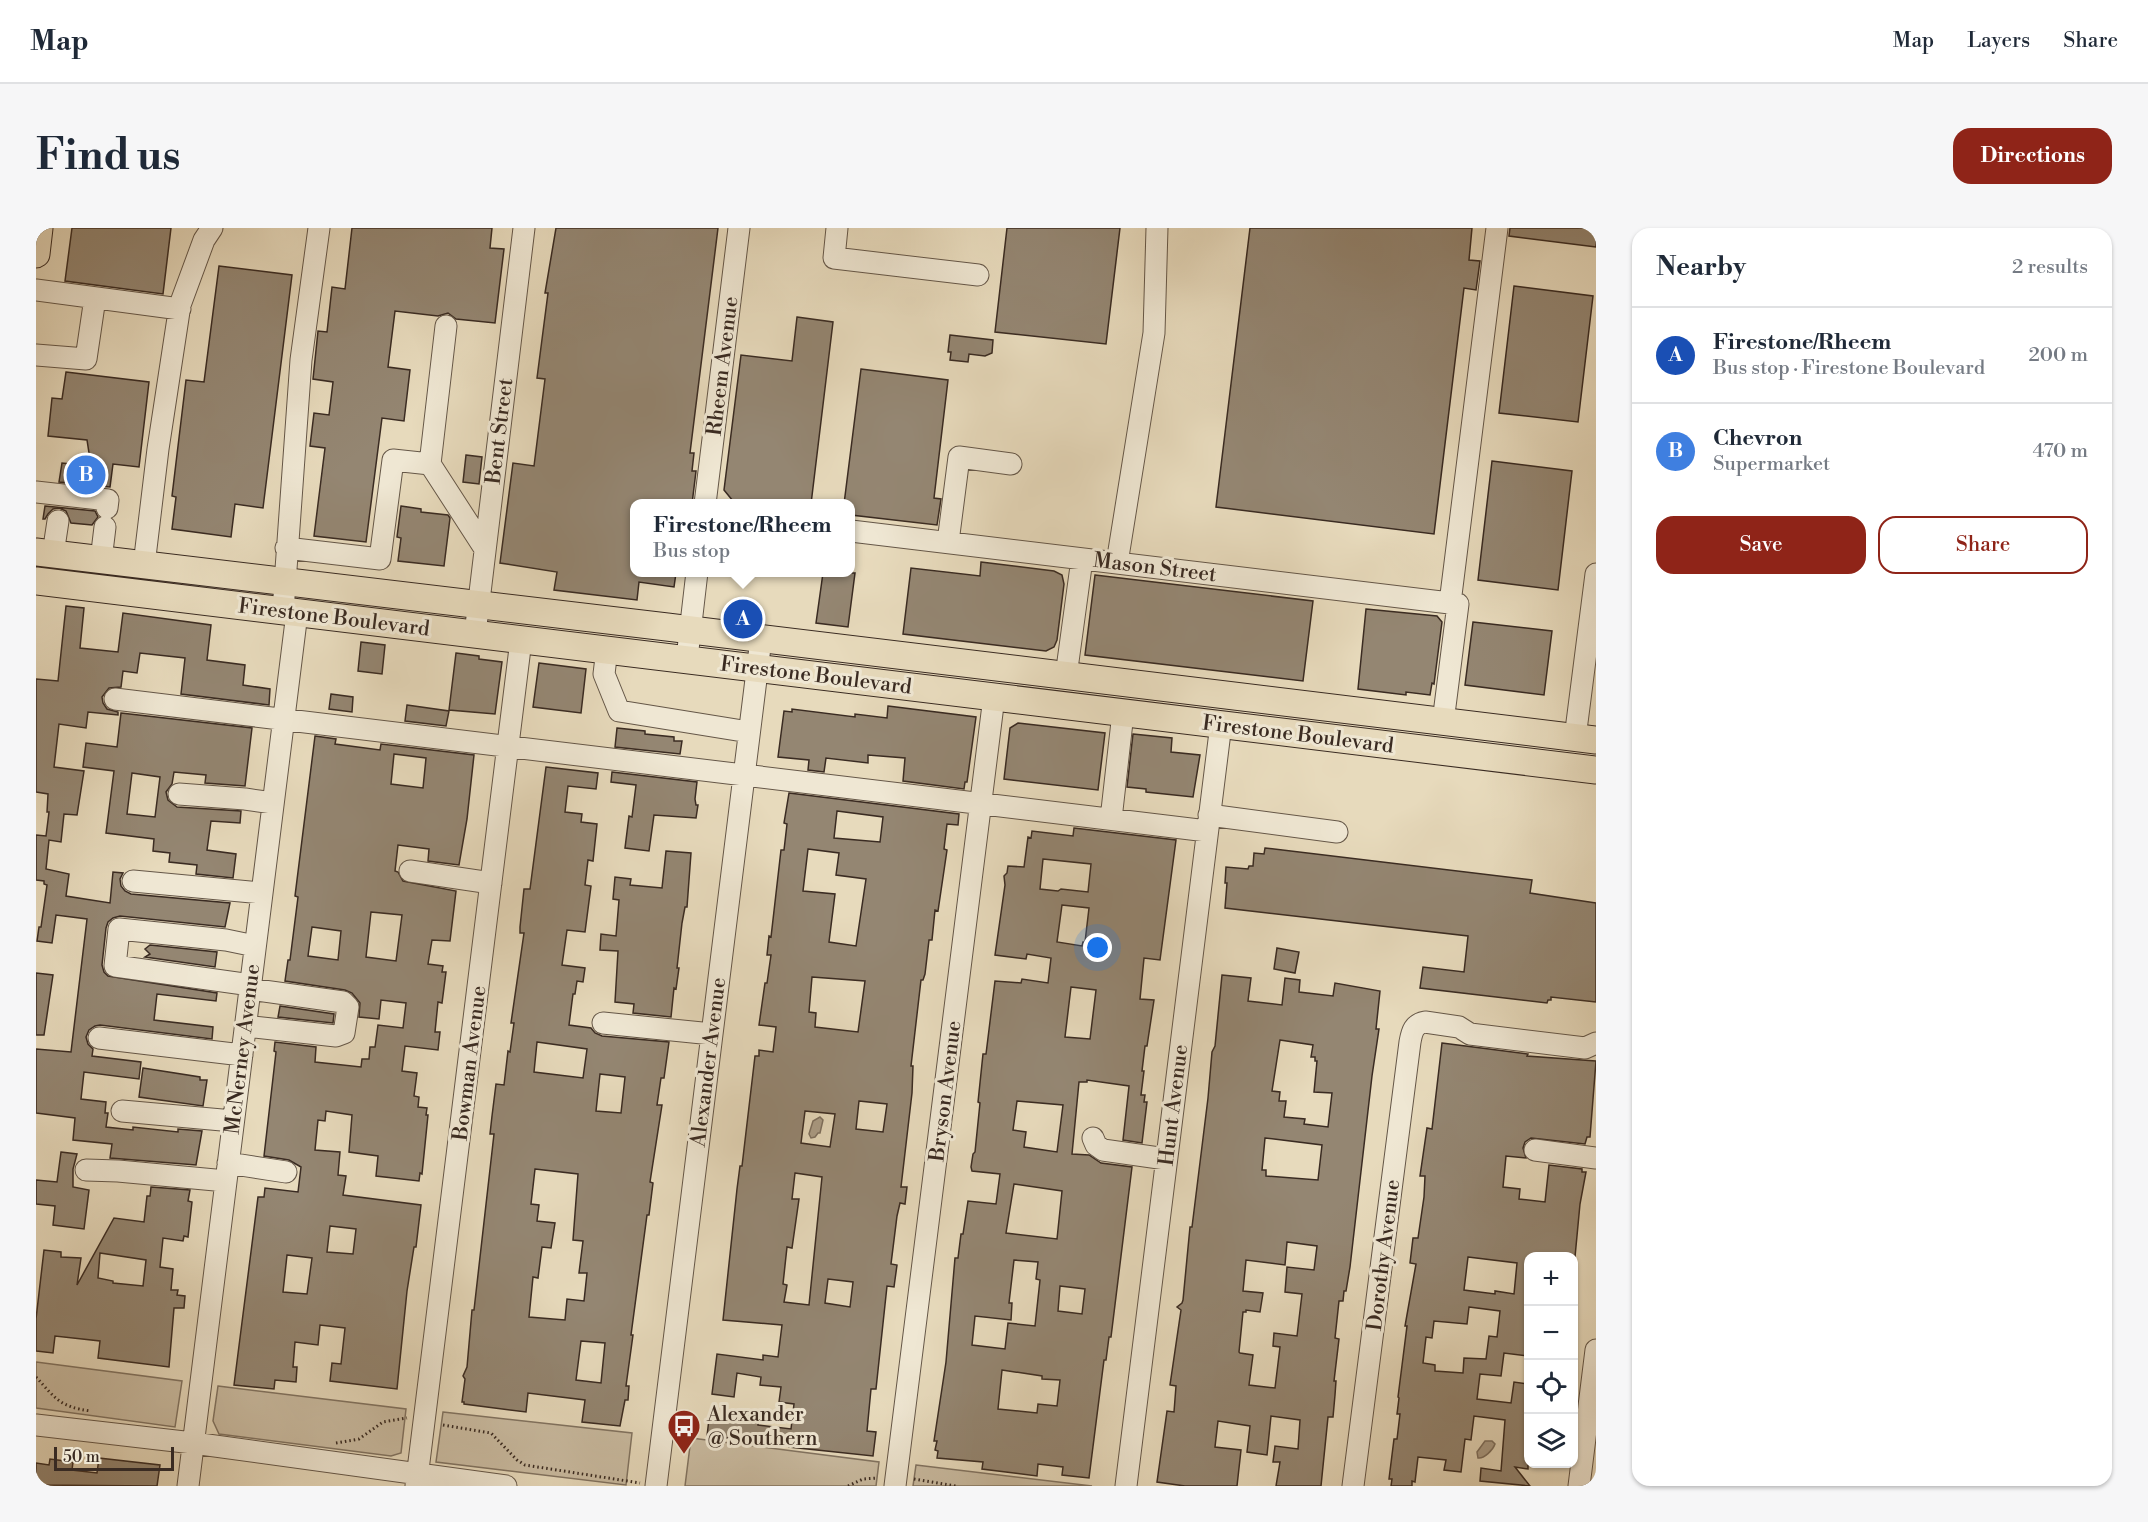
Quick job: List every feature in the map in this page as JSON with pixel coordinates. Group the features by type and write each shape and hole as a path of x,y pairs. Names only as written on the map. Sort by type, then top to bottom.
{"main road":[{"path":"36,254 39,228"},
{"name":"Firestone Boulevard","path":"45,553 1586,739"},
{"name":"Firestone Boulevard","path":"36,581 687,658 1596,770"}],"street":[{"path":"144,565 158,449 180,309 204,240 212,228"},
{"name":"McNerney Avenue","path":"188,1486 284,719 290,612 286,582 286,548 301,360 319,228"},
{"name":"Bent Street","path":"475,634 524,228"},
{"name":"Rheem Avenue","path":"706,499 739,228"},
{"path":"837,228 834,258 978,275"},
{"path":"1117,563 1154,333 1157,228"},
{"path":"1443,722 1454,604 1497,228"},
{"path":"36,290 180,309"},
{"path":"36,355 86,359 95,298"},
{"path":"446,326 430,464 484,549"},
{"path":"948,542 959,457 1011,464"},
{"path":"286,548 380,559 393,460 430,464"},
{"path":"36,492 60,506 108,500 101,560"},
{"path":"45,553 60,506"},
{"name":"Mason Street","path":"855,531 1454,604"},
{"path":"1065,676 1082,559"},
{"path":"1586,739 1596,574"},
{"path":"687,658 697,577"},
{"name":"Alexander Avenue","path":"656,1486 761,639"},
{"name":"Bowman Avenue","path":"417,1480 521,640"},
{"path":"608,649 604,674 619,711 749,732"},
{"name":"Bryson Avenue","path":"894,1480 994,697"},
{"path":"115,699 1111,819 1337,832"},
{"path":"1111,819 1122,713"},
{"name":"Hunt Avenue","path":"1126,1486 1221,724"},
{"path":"179,794 273,803"},
{"path":"410,871 491,883"},
{"path":"133,881 262,894"},
{"path":"245,1026 336,1036 344,1033 348,1007 343,1002 115,966 119,929 226,940 255,946"},
{"name":"Dorothy Avenue","path":"1353,1486 1410,1042 1416,1026 1425,1022 1459,1027 1471,1023 1586,1036 1596,1043"},
{"path":"603,1023 712,1034"},
{"path":"99,1038 242,1055"},
{"path":"122,1112 233,1121"},
{"path":"1093,1138 1102,1150 1166,1159"},
{"path":"1535,1150 1596,1158"},
{"path":"86,1170 286,1172"},
{"path":"1579,1486 1596,1350"},
{"path":"36,1425 193,1443 417,1480 506,1486"}],"path":[{"path":"36,1377 56,1399 66,1406 96,1412"},
{"path":"335,1443 359,1439 383,1422 414,1418"},
{"path":"435,1421 445,1426 491,1433 517,1460 525,1465 633,1482"},
{"path":"848,1486 862,1479 956,1486"}],"shaded area":[{"path":"820,1117 823,1120 820,1133 811,1138 809,1134 813,1121"},
{"path":"36,1362 182,1381 175,1427 36,1408"},
{"path":"218,1386 406,1409 401,1453 391,1456 219,1434 213,1421"},
{"path":"443,1412 632,1433 626,1485 436,1462"},
{"path":"691,1438 879,1462 876,1486 685,1486"},
{"path":"1485,1441 1492,1441 1495,1444 1488,1454 1478,1458 1477,1452"},
{"path":"916,1465 1092,1486 913,1486"}],"building":[{"path":"72,228 171,228 163,294 65,281"},
{"path":"352,228 492,228 490,248 504,249 495,323 456,319 448,313 438,316 395,311 388,367 410,370 404,421 382,418 366,542 314,536 325,448 310,446 314,413 329,415 333,382 313,379 318,331 327,332 332,287 345,289"},
{"path":"556,228 718,228 690,453 694,453 692,471 696,471 693,499 630,499 630,577 675,577 674,587 639,582 637,600 554,590 557,572 500,563 513,463 534,466 545,379 537,378 548,293 545,293"},
{"path":"1007,228 1120,228 1106,344 995,332"},
{"path":"1250,228 1472,228 1469,260 1480,261 1476,290 1464,288 1434,534 1216,507"},
{"path":"1510,228 1596,228 1596,247 1509,236"},
{"path":"219,266 292,275 263,508 235,504 231,537 172,529 176,497 172,496 186,380 204,382"},
{"path":"1514,286 1593,296 1578,422 1499,413"},
{"path":"797,317 833,322 812,499 731,499 724,490 741,355 792,361"},
{"path":"950,335 993,340 992,353 985,356 969,354 968,362 950,360 951,352 948,352"},
{"path":"861,369 948,380 934,498 941,499 937,525 855,515 855,499 845,499"},
{"path":"66,372 149,382 139,467 113,464 110,487 59,482 62,463 91,466 87,440 48,436 52,398 62,399"},
{"path":"466,455 482,457 479,484 463,482"},
{"path":"1492,461 1572,471 1558,590 1478,580"},
{"path":"45,506 95,511 98,517 92,525 71,523 66,511 59,508 53,509 43,519"},
{"path":"401,506 421,509 421,512 448,515 450,518 444,566 398,561 401,538 397,537"},
{"path":"981,562 1054,571 1062,575 1064,584 1057,640 1054,647 1046,651 903,634 911,568 980,576"},
{"path":"1095,575 1313,601 1303,681 1085,655"},
{"path":"822,577 854,577 848,627 816,623"},
{"path":"66,606 84,608 80,648 118,652 123,613 211,625 207,660 245,665 243,685 270,689 269,705 181,694 185,658 140,653 137,673 123,671 121,687 109,688 102,697 107,709 118,712 118,715 88,712 86,728 59,724 54,767 84,771 77,815 64,814 61,842 49,840 46,869 69,874 66,896 110,903 113,872 123,873 120,879 121,886 131,894 230,903 225,927 120,916 108,922 106,928 102,965 108,976 217,993 216,1001 157,994 154,1020 213,1027 212,1039 100,1025 89,1030 86,1037 93,1049 92,1056 141,1062 139,1079 84,1072 81,1099 106,1102 105,1113 108,1113 106,1127 133,1130 133,1127 178,1132 178,1129 202,1131 196,1165 110,1158 112,1144 73,1140 75,1118 36,1113 36,1049 71,1052 87,919 56,915 52,943 37,941 47,885 44,881 36,880 36,835 46,836 49,812 47,812 48,794 36,792 36,679 58,681"},
{"path":"1366,609 1437,616 1442,622 1434,684 1432,683 1430,695 1406,692 1406,695 1358,689"},
{"path":"1473,622 1552,631 1544,695 1465,685"},
{"path":"361,642 385,645 382,674 358,671"},
{"path":"456,653 502,662 495,714 449,710"},
{"path":"539,663 586,669 581,713 533,707"},
{"path":"331,694 353,697 352,712 329,709"},
{"path":"407,705 449,711 446,726 405,721"},
{"path":"888,706 976,717 967,782 965,782 964,789 903,781 905,758 868,755 868,763 826,758 824,772 808,770 809,760 778,757 784,711 792,712 792,709 855,717 855,714 887,718"},
{"path":"121,713 252,728 245,786 205,783 206,775 174,772 172,784 166,792 168,800 177,807 241,811 240,823 211,821 207,850 236,854 233,878 196,874 197,865 169,862 170,853 153,851 154,839 106,833 114,771 83,767 86,743 117,747","holes":["132,773 160,777 155,817 127,814"]},
{"path":"1018,723 1105,733 1098,790 1004,779 1010,728"},
{"path":"617,728 674,737 674,741 682,741 680,754 615,747"},
{"path":"1133,734 1172,738 1171,752 1200,755 1193,797 1146,792 1146,789 1127,787"},
{"path":"315,736 336,739 335,744 380,750 381,744 474,755 459,865 428,861 429,849 398,845 395,871 403,881 456,891 450,941 432,940 428,964 443,966 442,972 446,972 442,1003 438,1002 435,1032 440,1032 438,1050 405,1046 402,1071 417,1073 414,1096 419,1097 418,1107 427,1108 426,1115 428,1115 422,1174 420,1173 419,1181 376,1176 378,1156 349,1152 352,1115 326,1111 325,1121 318,1120 315,1150 340,1152 338,1175 346,1176 343,1195 421,1205 416,1247 414,1247 407,1291 397,1389 330,1381 332,1363 341,1364 345,1328 320,1325 318,1345 295,1342 293,1367 297,1367 296,1382 275,1380 274,1389 234,1385 258,1197 264,1197 265,1188 298,1192 301,1167 289,1160 264,1156 276,1052 274,1051 275,1042 316,1047 315,1062 361,1067 362,1059 369,1059 370,1047 375,1047 378,1025 403,1028 406,1003 381,1000 379,1019 359,1017 360,1003 352,993 285,981 298,897 295,896","holes":["394,754 426,758 423,788 391,784","371,912 402,915 396,961 366,957","312,927 341,931 338,960 308,956","330,1226 356,1229 353,1254 327,1252","287,1255 312,1258 307,1294 283,1292"]},
{"path":"546,767 598,773 596,789 568,786 565,812 582,814 581,822 597,824 593,861 588,860 585,885 591,886 585,932 567,930 562,965 585,968 583,982 577,981 575,994 573,994 569,1025 591,1028 602,1036 669,1042 664,1078 661,1078 657,1105 662,1105 650,1182 653,1183 649,1215 647,1215 631,1335 633,1335 626,1386 629,1386 628,1400 625,1400 620,1426 582,1422 585,1400 528,1393 526,1412 462,1402 465,1379 463,1376 467,1367 494,1134 490,1134 496,1084 504,1085 508,1051 510,1052 514,1023 511,1023 524,933 520,933 520,927 524,889 530,889","holes":["537,1042 587,1049 583,1078 534,1072","600,1074 625,1077 621,1113 596,1111","535,1169 578,1174 573,1240 583,1241 579,1273 587,1273 584,1301 567,1299 565,1320 529,1317 533,1277 538,1278 542,1247 551,1248 555,1223 537,1221 539,1205 531,1204","581,1341 605,1343 601,1383 576,1380"]},
{"path":"612,772 697,782 696,818 654,815 649,851 625,848 636,785 611,782"},
{"path":"789,793 959,814 958,825 947,824 944,849 947,850 938,911 935,910 932,940 929,940 925,974 921,980 911,1066 913,1066 912,1093 901,1187 907,1187 905,1204 900,1203 897,1216 891,1264 897,1265 894,1287 887,1286 876,1389 871,1389 867,1431 876,1432 873,1456 789,1447 789,1444 707,1436 709,1419 743,1423 744,1415 758,1417 758,1425 791,1429 794,1404 779,1402 781,1387 760,1385 761,1377 737,1373 734,1397 712,1394 717,1354 763,1360 763,1355 778,1357 782,1325 723,1320 737,1189 740,1166 742,1166 755,1056 759,1056 759,1050 773,1052 776,1027 759,1025 771,955 767,955 781,850 784,850 787,824 784,823","holes":["837,811 883,817 880,842 834,838","808,849 839,853 836,875 866,879 856,946 829,942 835,894 803,891","812,977 865,981 858,1032 815,1027 816,1013 809,1012","859,1101 887,1104 883,1132 856,1129","805,1111 835,1114 830,1147 801,1143","795,1173 822,1177 809,1305 784,1302 787,1285 783,1284 787,1247 792,1248 799,1199 792,1199","828,1279 853,1282 850,1307 825,1303"]},
{"path":"1074,828 1176,840 1160,960 1144,958 1140,999 1154,1000 1142,1071 1144,1071 1141,1095 1145,1095 1144,1102 1147,1102 1142,1143 1123,1140 1129,1086 1087,1080 1087,1082 1079,1082 1072,1154 1089,1155 1101,1163 1132,1167 1111,1337 1109,1337 1106,1360 1104,1360 1089,1478 1062,1475 1063,1467 1038,1464 1037,1476 982,1469 983,1462 937,1458 938,1451 935,1450 937,1441 934,1441 946,1362 955,1258 958,1258 968,1201 996,1204 1000,1174 972,1171 971,1167 975,1152 983,1054 986,1054 995,981 1021,983 1022,979 1048,983 1051,958 1027,954 1026,959 995,955 1005,885 1004,876 1008,866 1024,867 1028,837 1031,838 1032,831 1073,836","holes":["1043,859 1091,864 1088,892 1061,889 1058,891 1040,889","1062,905 1089,908 1085,942 1082,946 1057,942","1071,987 1096,990 1090,1039 1065,1037","1017,1101 1063,1105 1057,1152 1024,1147 1026,1132 1013,1130","1014,1184 1062,1191 1057,1239 1006,1233","1014,1260 1038,1262 1036,1279 1040,1280 1035,1326 1008,1323 1005,1349 972,1345 975,1316 1011,1320 1012,1303 1009,1303","1060,1286 1085,1289 1082,1314 1058,1311","1002,1370 1042,1376 1042,1379 1060,1380 1057,1406 1038,1404 1037,1413 998,1409"]},
{"path":"1265,848 1532,880 1530,893 1596,903 1596,1002 1551,997 1547,1003 1420,988 1423,967 1464,972 1468,936 1225,908 1226,867 1248,869 1249,866 1253,866 1254,853 1264,854"},
{"path":"666,851 691,853 687,907 685,907 682,923 677,968 679,968 671,1017 633,1013 634,1004 615,1002 618,951 600,950 601,934 616,936 619,900 613,899 615,877 631,879 630,885 662,888"},
{"path":"150,945 217,952 215,967 145,957 150,954 145,949"},
{"path":"1277,948 1299,952 1295,973 1274,969"},
{"path":"36,973 53,975 44,1035 36,1035"},
{"path":"1222,975 1251,978 1248,1001 1282,1005 1285,978 1300,980 1299,992 1333,996 1335,983 1380,991 1376,1029 1379,1029 1350,1267 1343,1301 1339,1301 1335,1338 1339,1339 1333,1417 1328,1417 1321,1486 1276,1486 1280,1462 1273,1462 1275,1446 1298,1449 1300,1420 1271,1416 1267,1455 1247,1452 1250,1426 1218,1421 1215,1447 1241,1450 1237,1486 1185,1486 1157,1482 1167,1411 1174,1412 1176,1386 1170,1385 1181,1310 1177,1307 1183,1300 1212,1052 1215,1046","holes":["1280,1040 1313,1045 1311,1057 1315,1057 1317,1061 1314,1092 1332,1093 1328,1127 1304,1124 1305,1119 1284,1117 1286,1101 1279,1101 1280,1092 1272,1091","1265,1138 1322,1145 1318,1180 1266,1176 1266,1170 1262,1170","1287,1242 1317,1246 1314,1270 1287,1267 1285,1292 1302,1294 1297,1336 1274,1333 1273,1346 1280,1347 1275,1388 1249,1385 1253,1355 1239,1352 1243,1312 1246,1310 1260,1312 1263,1293 1243,1291 1246,1260 1285,1265"]},
{"path":"280,1006 334,1014 333,1023 278,1017"},
{"path":"1442,1043 1528,1054 1527,1056 1596,1061 1590,1137 1587,1137 1585,1144 1531,1138 1525,1142 1523,1148 1526,1158 1506,1156 1503,1187 1520,1189 1519,1199 1545,1202 1549,1165 1582,1169 1582,1172 1586,1172 1575,1252 1524,1252 1524,1356 1504,1353 1501,1376 1480,1374 1477,1399 1511,1403 1514,1382 1524,1383 1524,1468 1528,1469 1515,1467 1530,1486 1480,1481 1481,1468 1501,1471 1505,1420 1474,1416 1471,1440 1465,1439 1461,1472 1444,1470 1446,1460 1418,1457 1415,1482 1412,1481 1412,1486 1391,1486 1392,1479 1389,1479 1394,1439 1397,1439 1400,1414 1397,1414 1407,1326 1405,1326 1416,1264 1410,1263 1413,1238 1418,1238 1424,1197 1425,1176 1420,1176 1427,1128 1432,1129","holes":["1468,1257 1517,1263 1514,1294 1464,1290","1469,1307 1500,1311 1497,1337 1489,1336 1486,1359 1464,1358 1463,1373 1435,1371 1435,1365 1423,1363 1426,1337 1432,1338 1434,1321 1467,1324"]},
{"path":"143,1068 207,1080 203,1106 139,1097"},
{"path":"61,1152 77,1154 73,1169 73,1187 89,1190 84,1229 53,1225 55,1206 36,1204 36,1180 57,1182"},
{"path":"151,1187 190,1190 188,1201 192,1202 188,1237 184,1236 183,1241 163,1238 160,1267 173,1269 171,1290 178,1290 177,1295 185,1296 184,1308 174,1308 169,1367 98,1358 100,1341 55,1336 53,1353 36,1351 36,1319 44,1250 61,1252 61,1257 81,1258 77,1285 114,1218 144,1222 147,1196 150,1196","holes":["100,1253 146,1260 143,1286 113,1283 113,1281 98,1278"]},
{"path":"99,1458 160,1465 157,1486 36,1485 36,1463 49,1465 50,1459 73,1462 72,1470 97,1473"}],"place":[{"name":"Chevron","path":"86,475"},
{"name":"Firestone/Rheem","path":"743,619"},
{"name":"Alexander @ Southern","path":"684,1455"}]}
